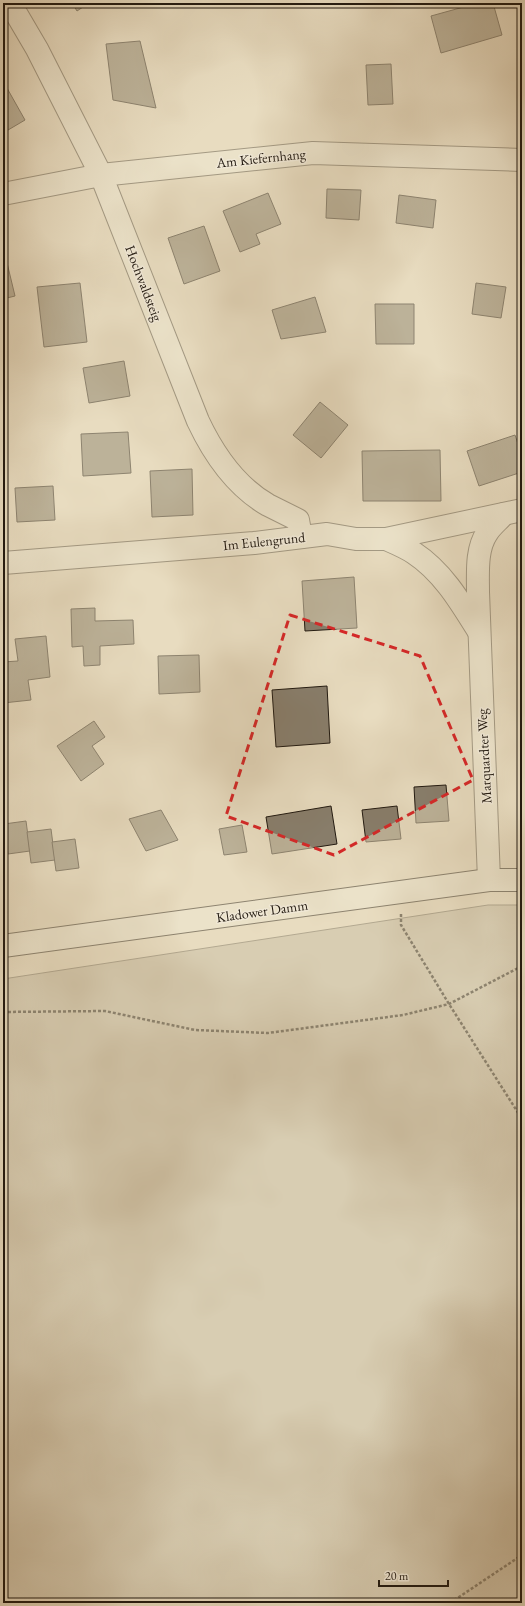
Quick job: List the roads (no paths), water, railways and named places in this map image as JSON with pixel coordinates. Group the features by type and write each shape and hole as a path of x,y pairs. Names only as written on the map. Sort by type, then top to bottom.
{"street":[{"name":"Hochwaldsteig","path":"10,3 37,49 101,175 198,421 208,442 223,465 242,486 267,504 298,520 301,537"},
{"name":"Am Kiefernhang","path":"3,194 101,175 313,153 522,160"},
{"name":"Im Eulengrund","path":"3,563 254,543 327,534 356,538 386,539 513,512"},
{"name":"Marquardter Weg","path":"489,880 479,632 478,592 480,547 487,532 513,512"},
{"path":"386,539 413,552 434,570 453,592 479,632"},
{"name":"Kladower Damm","path":"3,946 489,880 522,880"}]}
